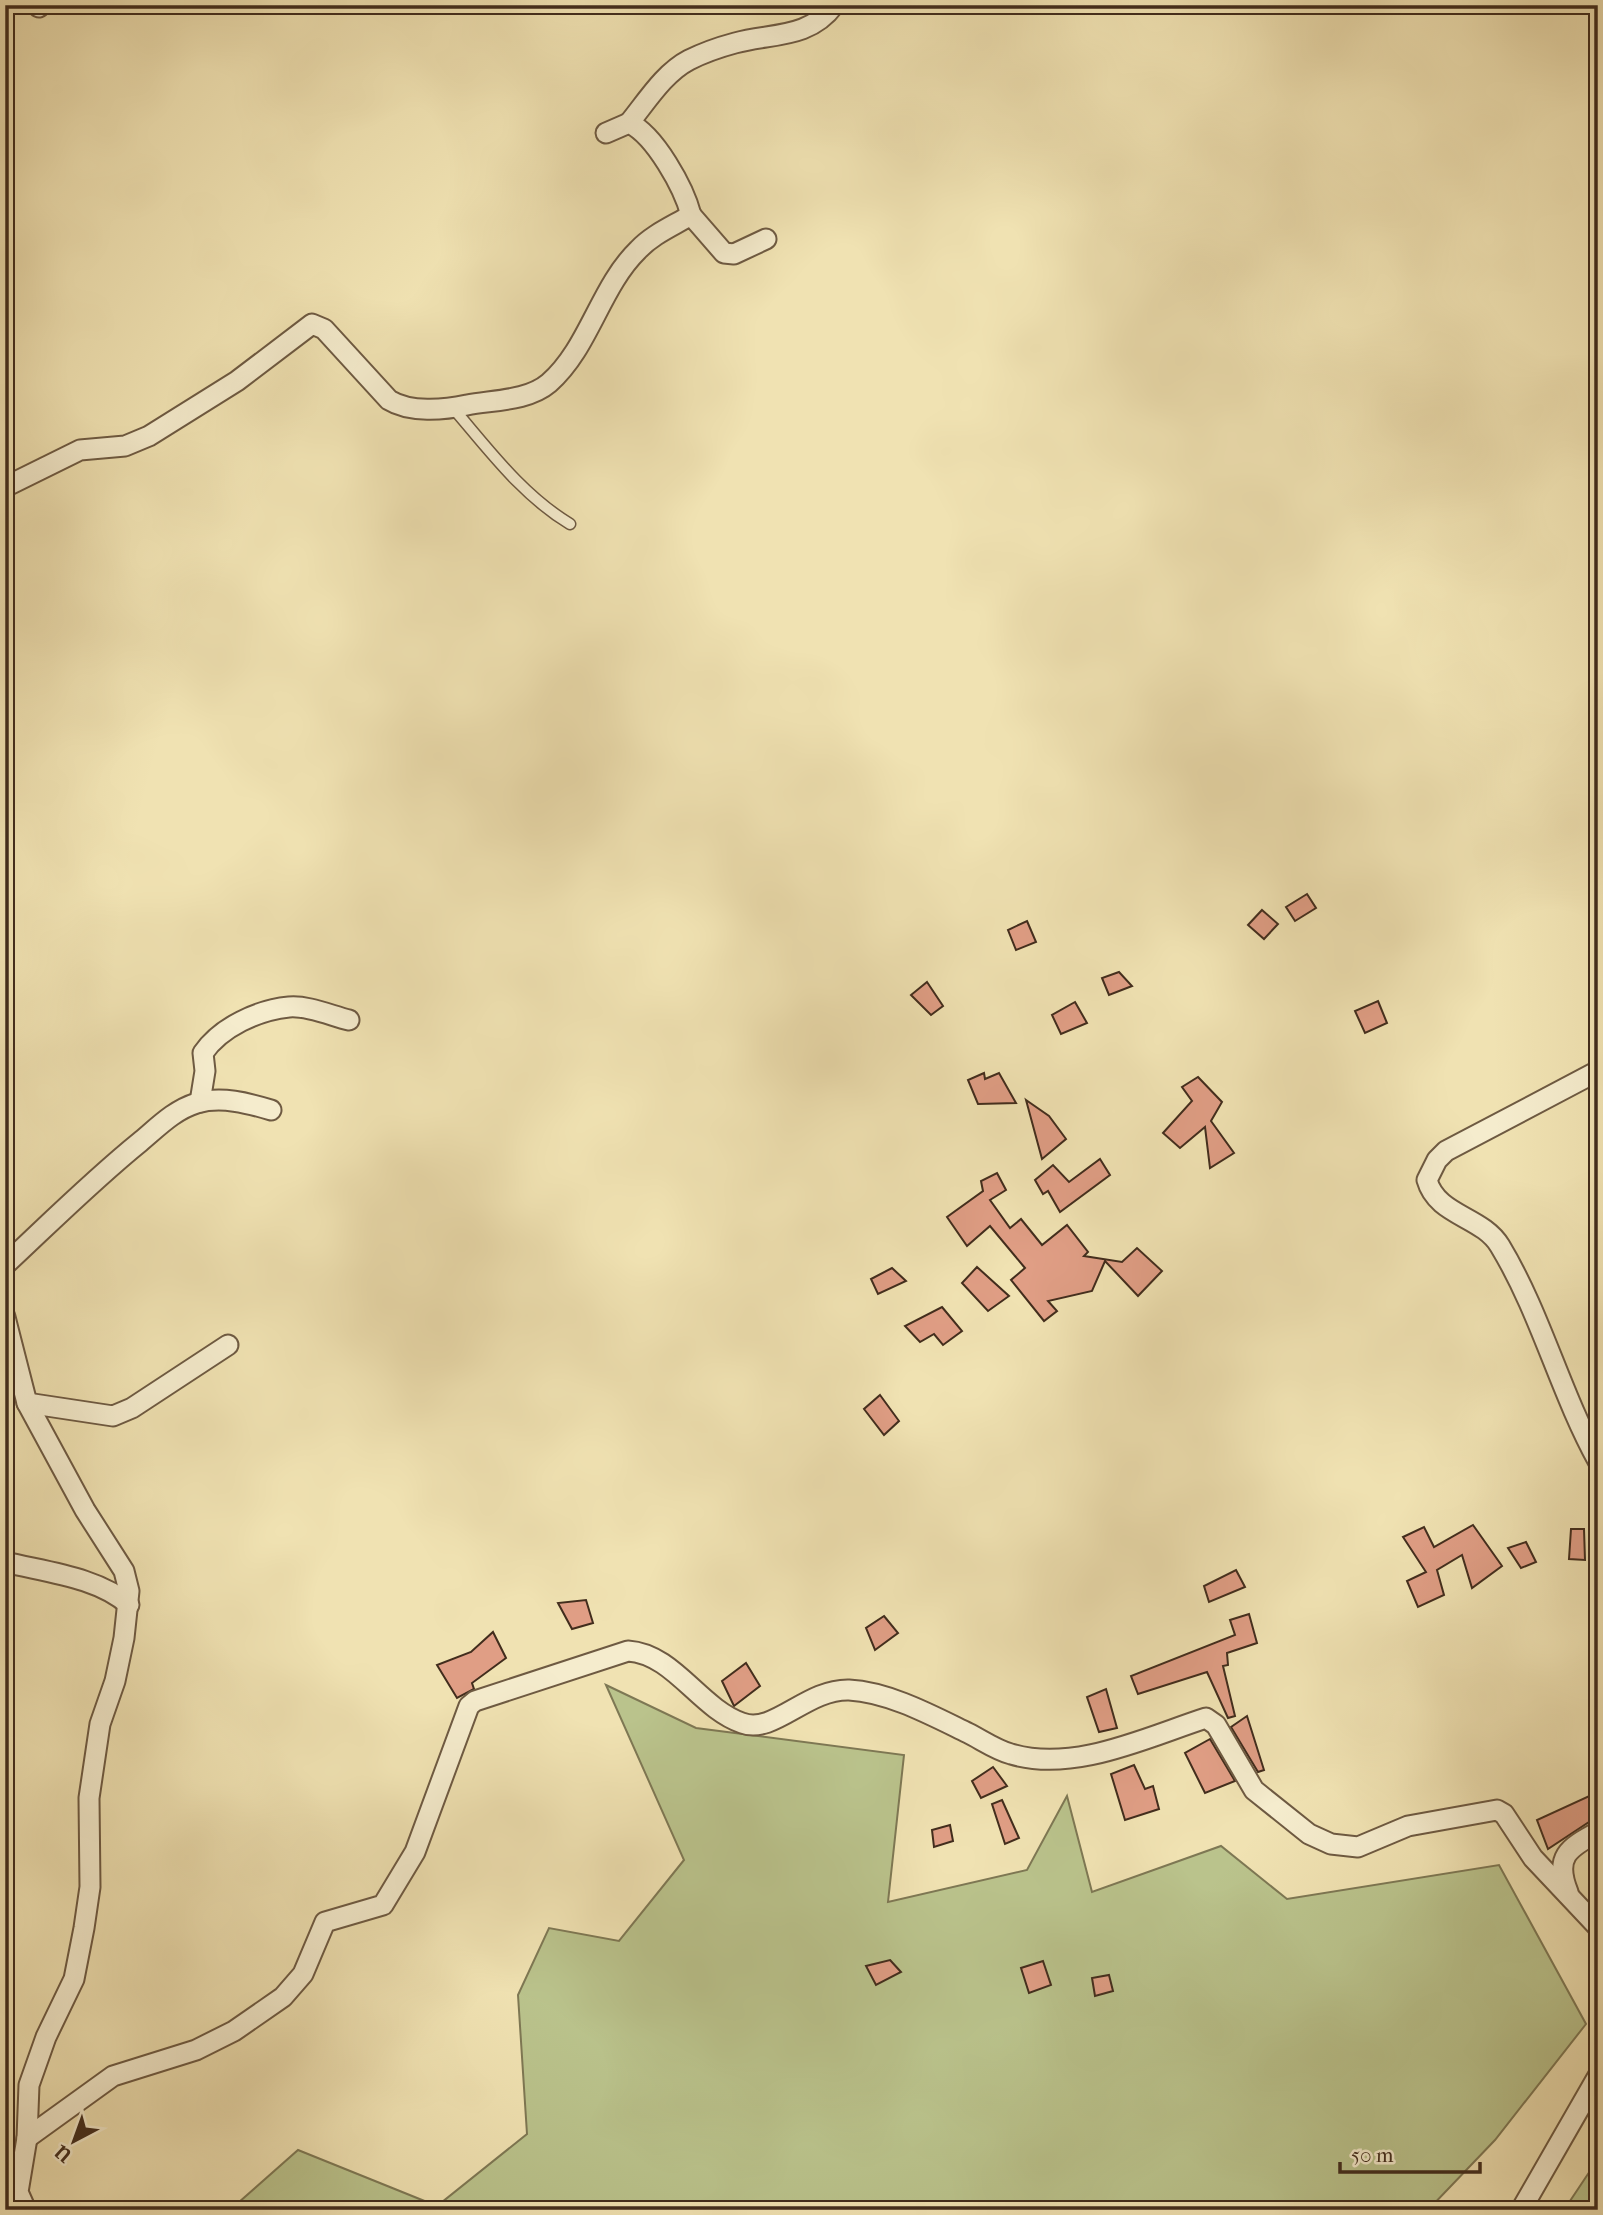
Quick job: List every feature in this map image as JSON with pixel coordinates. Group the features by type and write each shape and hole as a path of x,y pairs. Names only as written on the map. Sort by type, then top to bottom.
{"street":[{"path":"606,133 629,123 668,76 688,61 736,43 796,33 811,26 834,5"},
{"path":"629,123 638,127 665,161 686,196 691,215 724,253 734,254 766,239"},
{"path":"5,486 80,450 125,446 149,436 237,382 312,324 324,328 381,391 399,406 453,408 518,397 548,384 564,366 623,268 637,250 654,236 691,215"},
{"path":"200,1102 205,1071 203,1053 218,1034 255,1015 291,1006 349,1020"},
{"path":"1598,1071 1446,1152 1437,1160 1427,1180 1439,1202 1479,1225 1499,1243 1526,1290 1584,1437 1598,1461"},
{"path":"5,1265 107,1169 179,1110 200,1102 245,1102 271,1110"},
{"path":"5,1317 27,1403 85,1510 124,1571 129,1605 115,1681 100,1724 89,1798 90,1887 74,1979 46,2037 29,2085 19,2192 26,2210"},
{"path":"27,1403 113,1416 132,1408 228,1345"},
{"path":"5,1562 80,1581 118,1595 129,1605"},
{"path":"26,2138 113,2076 196,2050 234,2031 283,1997 303,1974 326,1922 383,1905 415,1852 469,1706 475,1700 628,1651 646,1652 714,1707 740,1723 755,1727 768,1724 808,1699 831,1691 851,1690 922,1711 1010,1754 1056,1760 1107,1750 1206,1718 1216,1725 1254,1790 1309,1834 1331,1844 1358,1847 1408,1826 1497,1810 1504,1814 1533,1858 1572,1903 1598,1927"},
{"path":"1572,1903 1561,1867 1565,1856 1577,1843 1598,1832"},
{"path":"1521,2210 1598,2076"}],"lane":[{"path":"453,408 514,480 551,512 570,524"}],"green space":[{"path":"606,1685 696,1728 904,1755 888,1902 1027,1870 1067,1796 1092,1892 1221,1846 1287,1899 1499,1865 1586,2024 1495,2140 1428,2210 230,2210 298,2150 437,2206 527,2134 518,1995 549,1928 619,1941 684,1860"},
{"path":"1598,2159 1598,2210 1564,2210"}],"building":[{"path":"1307,894 1316,908 1295,921 1286,907"},
{"path":"1262,910 1278,924 1264,939 1248,925"},
{"path":"1027,921 1036,942 1016,950 1008,930"},
{"path":"1119,972 1132,986 1109,995 1102,978"},
{"path":"927,982 943,1006 931,1015 911,995"},
{"path":"1378,1001 1387,1023 1365,1033 1355,1011"},
{"path":"1075,1002 1087,1023 1061,1034 1052,1015"},
{"path":"984,1073 985,1079 999,1073 1016,1103 978,1104 968,1080"},
{"path":"1198,1077 1222,1102 1211,1121 1234,1153 1210,1168 1205,1127 1180,1148 1163,1133 1192,1101 1182,1087"},
{"path":"1026,1100 1049,1116 1066,1139 1042,1159"},
{"path":"1100,1159 1110,1175 1060,1212 1048,1191 1043,1194 1035,1180 1053,1165 1069,1182"},
{"path":"997,1173 1006,1190 990,1200 1010,1228 1021,1219 1042,1245 1067,1225 1088,1252 1084,1256 1122,1262 1137,1248 1162,1271 1138,1296 1105,1261 1092,1291 1048,1301 1057,1311 1044,1321 1011,1280 1025,1268 990,1226 967,1246 947,1217 983,1191 981,1181"},
{"path":"977,1267 1009,1296 988,1311 962,1283"},
{"path":"892,1268 906,1281 878,1294 871,1279"},
{"path":"942,1307 962,1331 943,1345 934,1334 920,1342 905,1326"},
{"path":"880,1395 899,1421 884,1435 864,1409"},
{"path":"1473,1525 1502,1566 1472,1588 1462,1555 1437,1570 1444,1595 1418,1607 1407,1581 1426,1572 1403,1537 1424,1527 1434,1547"},
{"path":"1571,1529 1584,1529 1585,1560 1569,1559"},
{"path":"1526,1542 1536,1562 1521,1568 1508,1548"},
{"path":"1236,1570 1245,1587 1209,1602 1204,1586"},
{"path":"586,1600 593,1623 572,1629 558,1603"},
{"path":"1249,1614 1257,1643 1227,1653 1228,1665 1223,1666 1235,1716 1228,1718 1207,1672 1138,1694 1131,1676 1235,1635 1230,1620"},
{"path":"884,1616 898,1633 875,1650 866,1628"},
{"path":"493,1632 506,1658 472,1683 474,1689 457,1698 437,1665 471,1652"},
{"path":"746,1663 760,1686 734,1706 722,1681"},
{"path":"1106,1689 1117,1728 1099,1732 1087,1697"},
{"path":"1247,1716 1264,1770 1258,1772 1231,1727"},
{"path":"1210,1739 1235,1781 1205,1793 1185,1753"},
{"path":"1134,1765 1145,1789 1153,1786 1159,1809 1125,1820 1111,1774"},
{"path":"993,1767 1007,1786 981,1798 972,1781"},
{"path":"1598,1792 1598,1816 1548,1849 1537,1820"},
{"path":"1002,1800 1019,1838 1005,1844 992,1804"},
{"path":"950,1825 953,1841 934,1847 932,1830"},
{"path":"890,1960 901,1972 876,1985 866,1966"},
{"path":"1043,1961 1051,1985 1029,1993 1021,1968"},
{"path":"1109,1975 1113,1991 1095,1996 1092,1978"}]}
